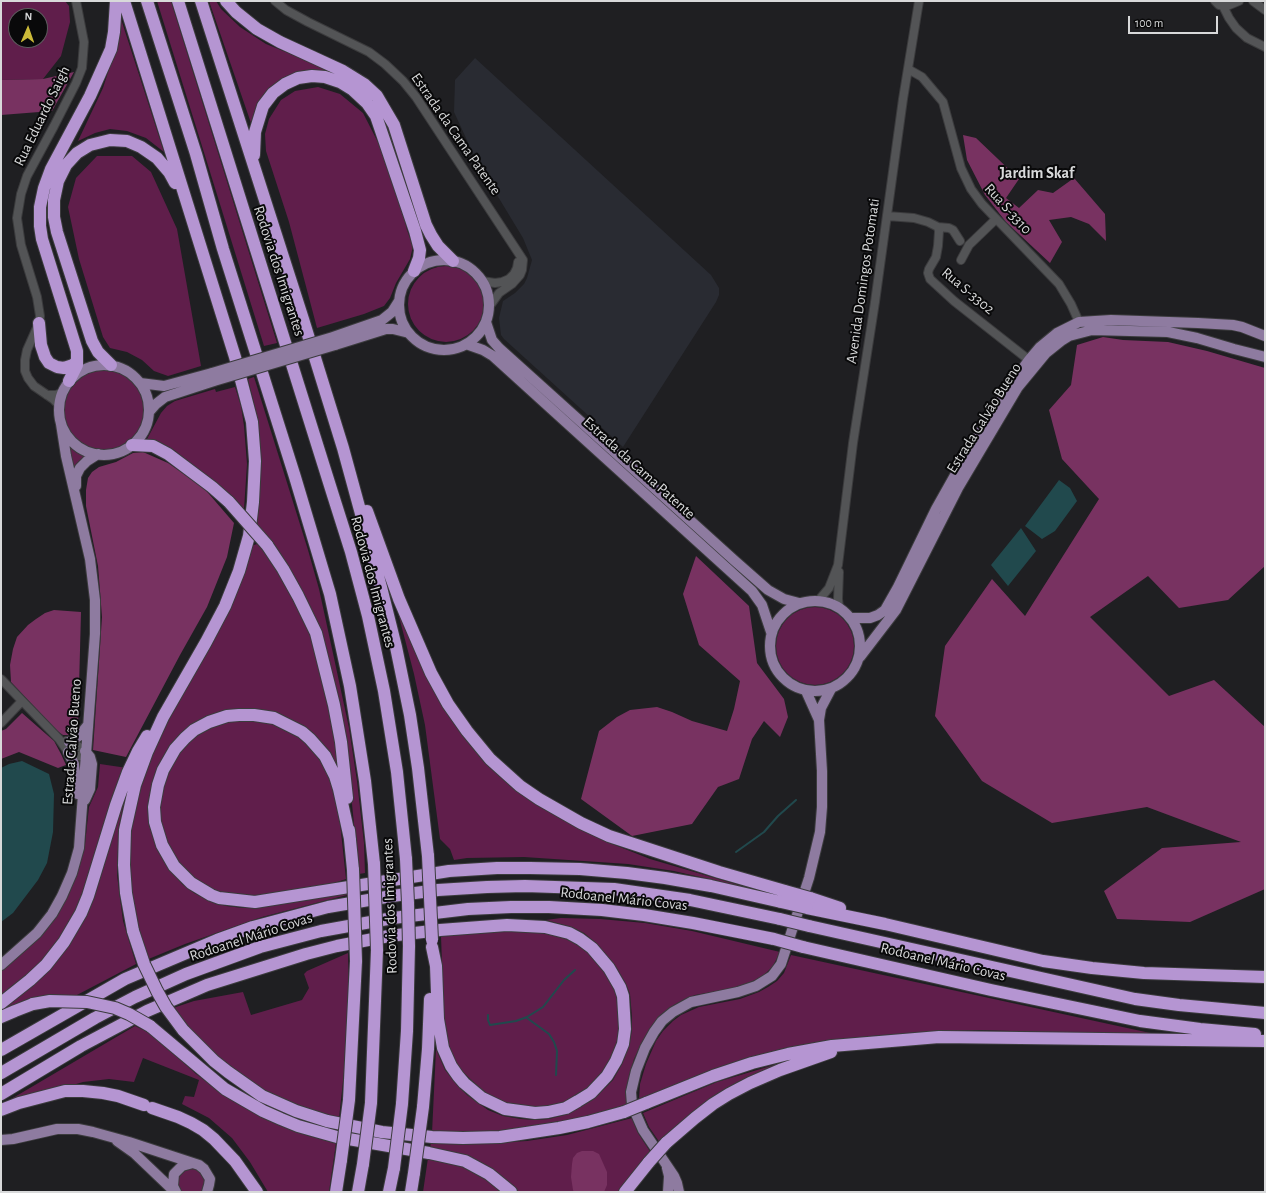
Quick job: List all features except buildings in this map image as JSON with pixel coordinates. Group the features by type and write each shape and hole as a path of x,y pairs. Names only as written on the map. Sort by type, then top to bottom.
{"highway":[{"path":"69,381 75,371 77,351 42,239 40,207 44,188 51,169 90,96 110,49 114,32 116,1"},
{"path":"124,1 235,357 252,422 254,443 254,481 249,536 239,571 225,606 163,717 147,752 135,785 125,830 124,865 126,893 133,931 144,964 166,1007 183,1030 202,1050 224,1069 262,1096 296,1111 327,1121 382,1132 432,1137 463,1138 500,1137 588,1122 624,1112 713,1076 752,1063 800,1051 832,1046 939,1037 1265,1041"},
{"name":"Rodovia dos Imigrantes","path":"147,1 196,154 223,249 293,469 330,594 350,686 365,781 374,864 378,950 371,1102 358,1192"},
{"name":"Rodovia dos Imigrantes","path":"178,1 351,552 366,609 384,691 397,772 406,859 409,946 407,1031 402,1104 394,1168 389,1192"},
{"path":"201,1 343,448 396,647 410,715 418,768 428,856 432,943 428,1049 423,1107 414,1174 410,1192"},
{"path":"226,1 236,12 257,29 280,42 343,71 364,84 377,96 394,125 426,225 438,246 453,261"},
{"path":"254,168 253,144 255,132 263,106 273,93 285,84 298,78 312,76 332,79 353,90 367,103 376,116 419,241 419,258 414,271"},
{"path":"111,365 98,352 92,341 57,232 54,217 54,200 58,181 66,165 77,153 90,145 110,140 126,141 141,147 157,158 169,172 187,205"},
{"path":"39,323 41,345 45,357 49,363 57,367 64,368 73,365 77,361"},
{"path":"132,445 152,446 168,454 212,487 229,502 267,545 283,569 309,616 321,650 334,705 346,781 353,870 356,961 349,1100 336,1192"},
{"path":"343,448 399,599 431,673 448,704 467,731 490,759 520,786 539,799 581,823 609,836 718,872 783,896 885,924 1043,961 1092,968 1144,973 1265,977"},
{"path":"350,839 339,789 335,776 325,756 302,732 274,718 254,715 239,715 218,719 202,726 185,738 175,749 163,770 158,785 154,807 155,822 167,856 181,875 191,883 219,898 255,902 449,871 497,868 580,869 627,873 783,896"},
{"path":"1,1002 30,980 46,965 73,928 88,896 116,805 128,772 149,733 163,717"},
{"name":"Rodoanel Mário Covas","path":"1,1050 125,978 217,940 253,927 328,907 392,896 487,886 614,889 690,900 1135,998 1179,1005 1265,1013"},
{"name":"Rodoanel Mário Covas","path":"1,1074 95,1018 135,997 186,974 260,947 321,931 393,918 468,909 511,907 549,907 602,910 693,923 774,939 991,990 1132,1019 1200,1029 1265,1034"},
{"path":"1,1094 81,1046 147,1011 207,985 306,954 337,946 389,936 507,925 545,927 569,933 592,948 609,968 620,986 623,996 625,1030 623,1044 616,1061 607,1076 590,1093 578,1101 566,1108 548,1112 535,1113 505,1109 482,1098 458,1076 451,1066 443,1048 438,1019 436,966 432,943"},
{"path":"1,1017 15,1010 33,1004 50,1001 87,1002 115,1008 150,1026 225,1089 263,1111 281,1119 332,1136 429,1153 465,1161 489,1174 511,1192"},
{"path":"625,1192 666,1143 695,1118 728,1094 780,1070 850,1044"},
{"path":"1,1110 46,1095 71,1091 103,1093 118,1096 178,1117 204,1130 235,1161 257,1192"}],"main road":[{"path":"334,341 382,320 392,312 399,301 404,285 414,271 426,264 440,260 453,261 465,265 475,272 482,281 488,293 489,307 486,322 478,335 466,344 451,349 436,349 421,344 409,333 401,318 399,301"},
{"name":"Estrada Galvão Bueno","path":"851,618 870,618 885,610 898,587 936,509 972,445 1029,360 1040,347 1057,333 1079,322 1111,320 1242,327 1265,336"},
{"name":"Estrada da Cama Patente","path":"486,322 492,340 499,348 735,561 768,590 784,599 799,603"},
{"path":"1217,344 1214,340 1212,332 1222,325"},
{"path":"149,412 156,404 169,394 213,377 334,341 386,328 409,333"},
{"name":"Estrada Galvão Bueno","path":"860,657 896,610 958,488 1018,387 1046,353 1069,336 1092,330 1168,332 1197,338 1265,357"},
{"name":"Estrada da Cama Patente","path":"466,344 483,350 493,356 752,591 762,605 772,632"},
{"path":"1253,354 1260,353 1265,349"},
{"path":"99,365 111,365 130,373 140,382 148,397 149,412 144,431 139,439 132,445 118,453 98,454 87,451 73,442 66,435 61,424 59,405 63,392 69,381 78,373 99,365"},
{"path":"140,382 164,386 213,377"},
{"name":"Estrada Galvão Bueno","path":"61,424 65,452 90,558 95,600 94,634 85,753"},
{"name":"Estrada Galvão Bueno","path":"76,496 76,476 80,468 87,461 98,454"},
{"path":"818,601 826,602 839,607 851,618 860,636 860,657 852,673 839,685 831,689 806,691 788,683 776,669 770,651 772,632 782,615 790,608 799,603 818,601"},
{"path":"679,1192 676,1179 643,1130 632,1105 632,1087 639,1061 654,1032 662,1021 673,1012 691,1002 738,992 756,986 772,976 781,964 809,878 820,832 822,771 819,720 821,708 831,689"},
{"path":"806,691 819,720"},
{"path":"64,741 79,736 88,724"},
{"path":"68,752 74,764 78,795 82,805"},
{"path":"82,805 89,793 92,772 92,760 85,753"},
{"name":"Estrada Galvão Bueno","path":"1,965 37,933 52,914 62,896 72,873 79,848 82,805"},
{"path":"1,1140 57,1129 78,1129 93,1132 199,1165 208,1174 210,1179 207,1192"},
{"path":"111,1137 134,1153 176,1192"},
{"path":"176,1192 173,1186 174,1174 182,1166 194,1164"},
{"path":"666,1164 670,1189"}],"street":[{"name":"Rua Eduardo Saigh","path":"59,405 37,389 26,375 25,366 27,350 39,323 40,309 19,236 18,211 21,194 27,176 60,114 82,68 84,42 76,1"},
{"name":"Estrada da Cama Patente","path":"274,1 286,10 308,22 369,52 385,64 403,81 416,97 523,260 520,275 512,284 499,293 489,307"},
{"name":"Avenida Domingos Potomati","path":"839,607 838,566 853,443 919,1"},
{"path":"1215,1 1222,6 1229,18 1247,38 1265,47"},
{"path":"1222,6 1229,6 1239,1"},
{"path":"1253,1 1264,6"},
{"name":"Rua S-3310","path":"908,69 922,77 943,102 966,182 982,204 1060,284 1079,322"},
{"path":"887,216 914,218 938,227 953,230 960,241"},
{"path":"961,260 969,245 996,219"},
{"name":"Rua S-3302","path":"938,227 938,246 936,256 928,273 930,279 954,301 1029,360"},
{"path":"482,281 495,283 509,279 517,268 517,251"},
{"path":"47,395 56,395 63,392"},
{"name":"Avenida Domingos Potomati","path":"818,601 829,588 838,566"},
{"path":"2,683 64,741 78,746 85,753 74,756 68,752 64,741"},
{"path":"1,723 22,701"}],"shaded area":[{"path":"1,1 65,1 69,6 70,22 61,56 43,79 1,80"},
{"path":"157,1 171,1 277,343 264,346"},
{"path":"209,1 216,1 221,9 240,27 266,44 338,73 318,70 300,72 282,78 270,89 252,126"},
{"path":"121,19 164,152 146,138 127,131 110,129 95,133 78,141 103,88 117,44"},
{"path":"475,58 711,275 719,288 719,295 716,302 623,447 501,335 499,318 503,301 515,293 524,284 532,260 523,238 477,162 454,112 455,80"},
{"path":"74,72 52,111 1,115 1,80 43,79"},
{"path":"318,87 340,94 363,113 385,156 398,191 407,230 413,246 410,259 396,283 390,298 384,306 364,314 317,328 289,222 266,151 265,134 269,119 281,100 295,91"},
{"path":"963,135 976,138 1019,179 1006,198 1019,208 1038,190 1053,193 1074,178 1105,214 1106,241 1089,224 1071,217 1049,220 1062,242 1050,263 1006,222 985,195 967,160"},
{"path":"97,156 132,156 151,172 177,229 201,366 168,376 154,371 142,360 127,352 110,348 103,337 79,259 68,207 76,178"},
{"path":"446,266 461,269 473,277 481,289 484,304 481,319 473,331 461,339 446,342 431,339 419,331 411,319 408,304 411,289 419,277 431,269"},
{"path":"1103,337 1123,340 1168,342 1207,351 1265,368 1265,566 1228,600 1179,608 1148,576 1090,617 1169,696 1214,680 1265,727 1265,889 1190,922 1117,919 1104,891 1162,848 1241,842 1147,807 1052,823 982,781 935,716 945,646 992,579 1025,616 1099,499 1062,459 1049,410 1071,385 1077,345"},
{"path":"104,368 120,371 133,380 142,393 145,409 142,425 133,438 120,447 104,450 88,447 75,438 66,425 63,409 66,393 75,380 88,371"},
{"path":"254,377 319,589 349,728 364,843 365,873 359,874 351,794 335,690 267,536 256,523 261,476 261,456 256,412 248,379"},
{"path":"235,387 241,406 247,464 244,509 233,497 231,497 174,450 147,439 161,413 167,406 175,401 215,389 216,392"},
{"path":"70,449 89,457 74,475 69,453"},
{"path":"143,452 168,463 203,487 234,523 227,557 207,607 126,757 93,750 102,617 98,566 86,506 86,490 88,478 92,472 99,467 116,462 133,453"},
{"path":"257,544 264,549 281,574 315,645 329,696 344,796 307,732 235,713 176,743 149,817 152,834 157,849 165,863 182,884 194,893 210,901 226,906 243,908 261,907 347,890 347,895 262,917 185,944 146,960 133,919 128,837 142,774 251,546"},
{"path":"696,556 749,606 757,663 784,699 788,717 780,737 764,721 752,739 739,779 718,787 692,824 632,836 581,799 599,731 617,717 630,710 657,707 692,721 727,731 734,709 740,681 699,645 683,594"},
{"path":"391,586 418,652 487,761 610,843 650,859 756,890 674,871 628,864 524,857 467,858 454,860 450,849 440,839 425,725 414,674"},
{"path":"815,607 830,610 843,618 851,631 854,646 851,661 843,674 830,682 815,685 800,682 787,674 779,661 776,646 779,631 787,618 800,610"},
{"path":"54,610 81,612 78,726 73,733 68,735 63,735 57,731 11,682 10,665 17,637 36,619 45,613"},
{"path":"22,713 54,741 66,765 58,768 19,752 1,759 1,731 6,729"},
{"path":"246,719 282,726 297,734 313,748 325,764 332,779 339,813 346,879 325,886 264,898 214,894 170,859 157,813 168,767 192,738 206,729 224,722"},
{"path":"100,764 127,768 79,904 65,931 39,965 1,998 1,971 37,938 81,857 85,844 89,807 98,787"},
{"path":"125,796 119,827 117,875 123,921 136,964 75,996 56,996 3,1008 54,962"},
{"path":"561,918 600,919 645,923 692,931 780,952 773,966 762,977 737,988 695,995 683,1000 674,1005 654,1023 634,1059 628,1082 628,1106 587,1119 500,1133 432,1133 436,1049 445,1070 467,1095 488,1110 503,1116 535,1120 549,1119 568,1114 595,1098 613,1080 622,1064 629,1045 632,1030 630,994 614,964 596,943 584,933 571,927 546,920"},
{"path":"507,931 544,932 577,944 588,952 604,971 617,997 619,1029 617,1042 611,1059 597,1079 587,1088 564,1102 535,1107 506,1104 485,1093 463,1072 456,1063 449,1046 444,1019 441,936"},
{"path":"348,953 349,998 346,1054 339,1118 328,1117 264,1092 231,1069 186,1027 173,1008 194,1001 243,992 251,1015 302,1000 309,988 304,974 307,971"},
{"path":"791,955 1164,1036 980,1030 873,1036 846,1040 639,1099 640,1084 646,1064 656,1041 673,1021 681,1015 699,1007 740,999 768,987 777,981 784,973"},
{"path":"135,1026 150,1033 196,1074 238,1104 281,1126 309,1136 336,1143 329,1192 268,1192 250,1162 232,1138 209,1118 182,1104 185,1096 194,1097 199,1080 143,1058 134,1082 109,1079 83,1082 1,1106"},
{"path":"794,1059 660,1143 649,1127 643,1113 717,1082"},
{"path":"632,1118 638,1133 651,1153 619,1192 519,1192 496,1172 430,1150 431,1141 472,1144 527,1141 567,1135"},
{"path":"582,1151 593,1151 599,1154 607,1172 607,1185 604,1192 574,1192 571,1177 573,1158 577,1153"},
{"path":"428,1158 463,1167 486,1179 503,1192 423,1192"},
{"path":"193,1168 201,1171 206,1182 203,1189 201,1192 181,1192 177,1186 179,1174 182,1171"}],"water":[{"path":"1059,480 1070,488 1077,501 1055,531 1042,539 1025,526"},
{"path":"1021,528 1036,551 1008,586 991,565"},
{"path":"22,761 49,774 54,794 53,832 47,863 38,880 13,913 1,922 1,768 9,764"}],"waterway":[{"path":"736,852 764,832 778,816 796,800"},
{"path":"488,1015 490,1025 516,1021 527,1017 543,1007 564,980 575,970"},
{"path":"527,1018 549,1034 554,1042 557,1051 556,1075"}],"district":[{"name":"Jardim Skaf","path":"1037,173"}]}
